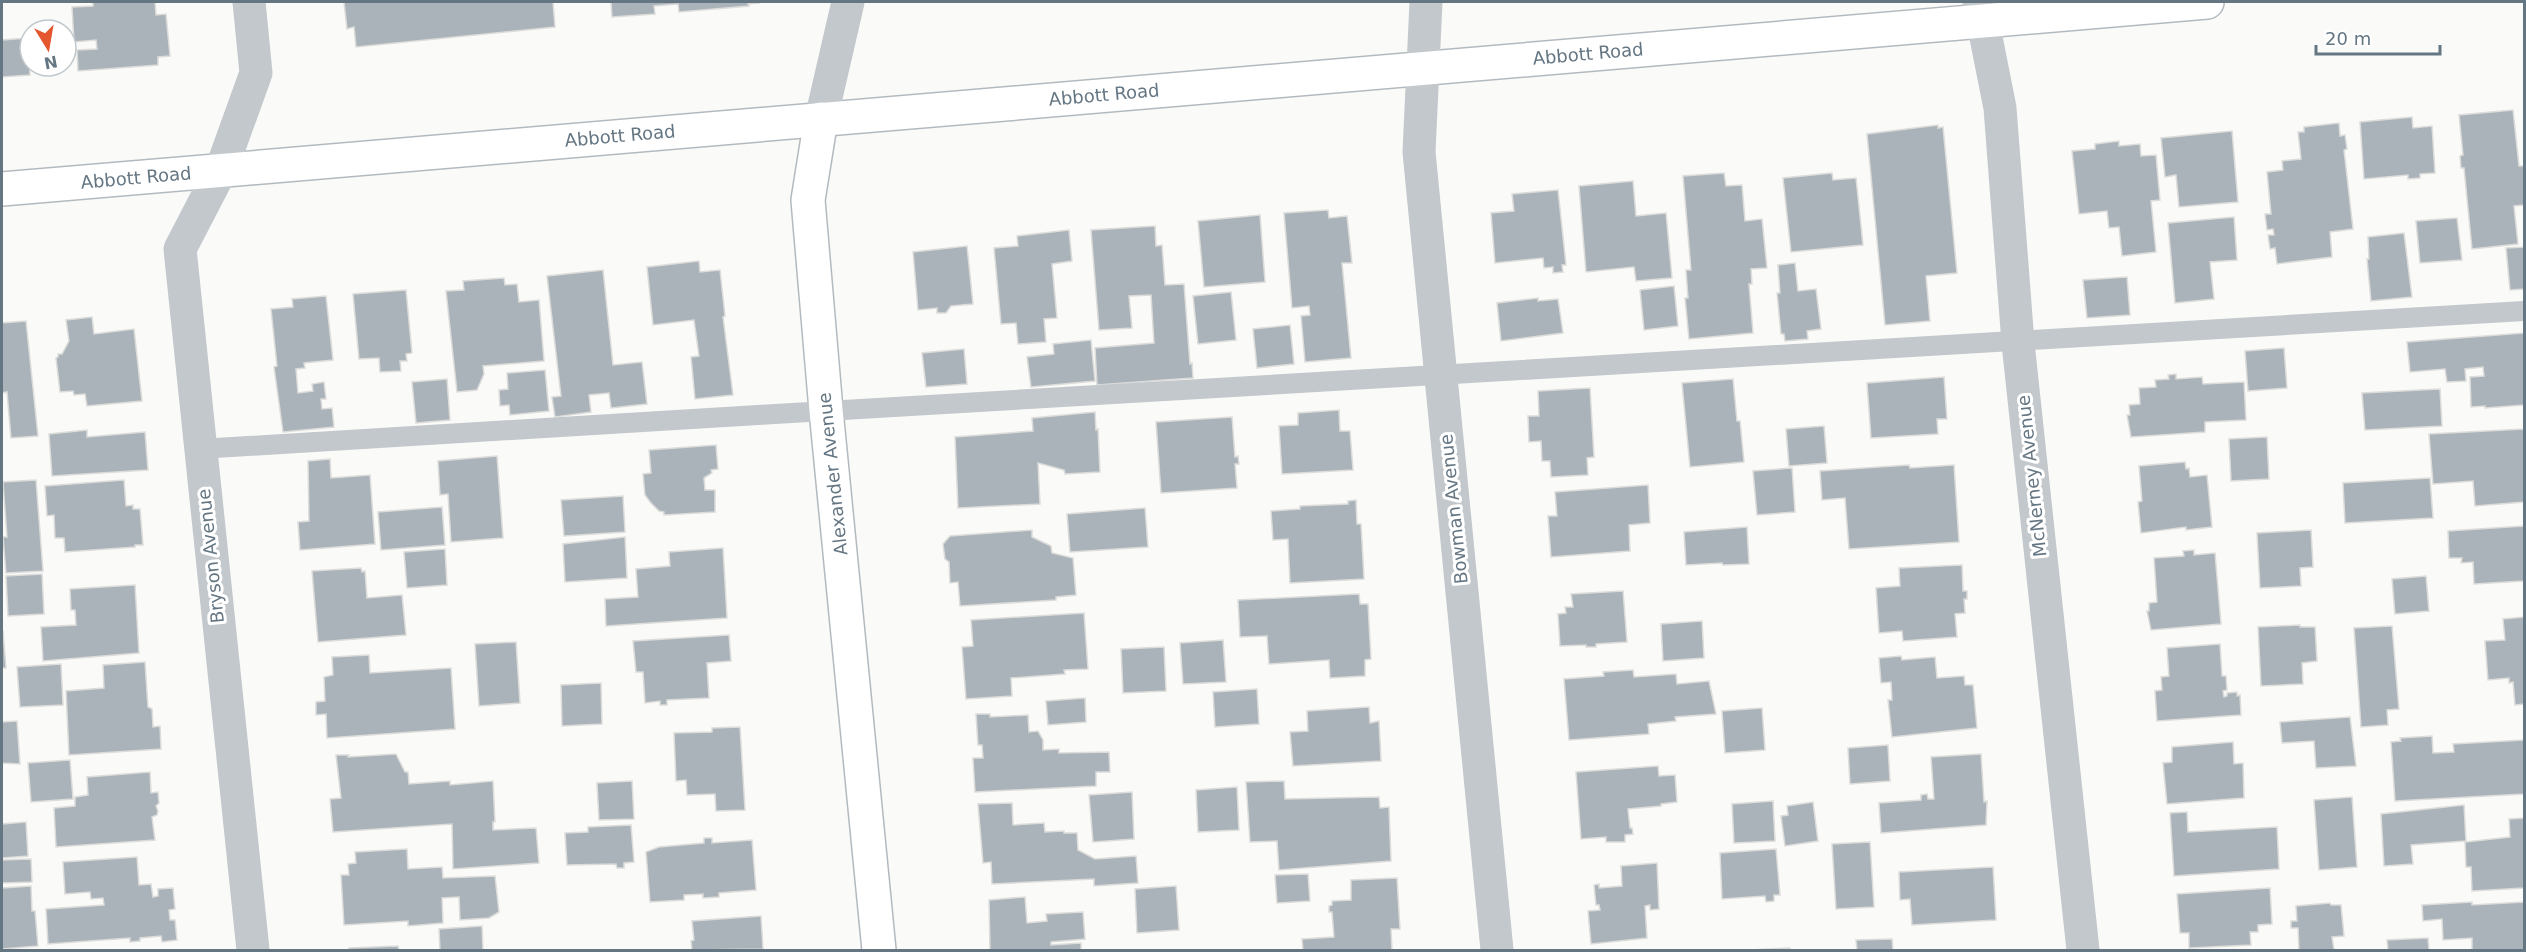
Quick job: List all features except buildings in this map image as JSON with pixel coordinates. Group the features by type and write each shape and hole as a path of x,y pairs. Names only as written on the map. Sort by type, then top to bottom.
{"street":[{"name":"Bryson Avenue","path":"249,2 256,73 221,171 180,249 253,951"},
{"name":"Alexander Avenue","path":"848,2 821,119 808,200 826,410 879,951"},
{"name":"Bowman Avenue","path":"1426,2 1419,153 1497,951"},
{"name":"Abbott Road","path":"2,189 1423,68 1981,11 2207,2"},
{"name":"McNerney Avenue","path":"1981,11 2000,108 2018,343 2083,951"}],"lane":[{"path":"199,449 826,410 2018,343 2524,311"}]}
